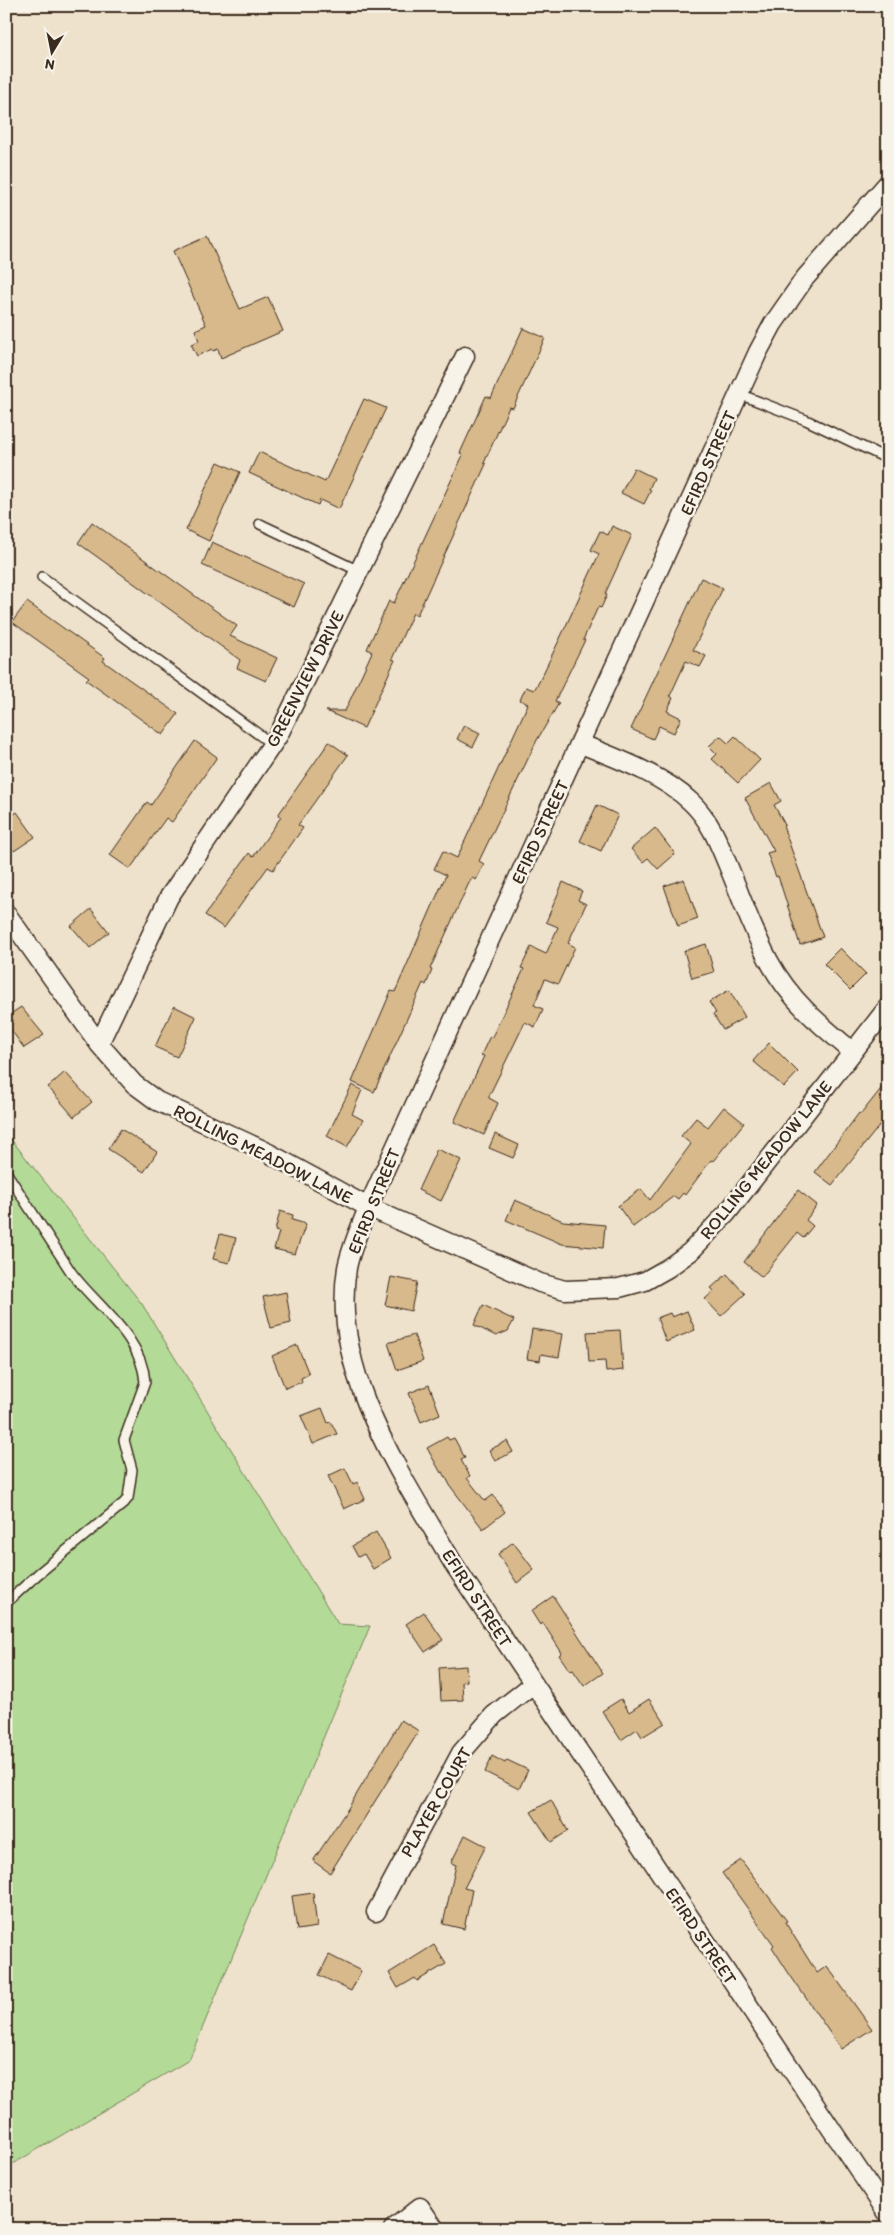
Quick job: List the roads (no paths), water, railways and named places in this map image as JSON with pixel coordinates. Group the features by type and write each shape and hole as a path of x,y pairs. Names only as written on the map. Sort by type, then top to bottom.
{"street":[{"name":"EFIRD STREET","path":"888,183 805,278 773,324 739,394 581,744 368,1207 348,1267 345,1294 345,1320 350,1347 366,1398 386,1447 399,1471 454,1563 533,1684 888,2214"},
{"name":"GREENVIEW DRIVE","path":"99,1044 169,897 272,744 464,356"},
{"path":"581,744 630,763 658,779 691,802 712,828 768,959 784,988 808,1014 853,1052"},
{"name":"ROLLING MEADOW LANE","path":"6,913 99,1044 134,1084 157,1101 263,1150 368,1207 540,1283 565,1290 619,1288 645,1281 668,1268 690,1252 709,1233 888,1007"},
{"name":"PLAYER COURT","path":"376,1912 461,1753 494,1715 533,1684"},
{"path":"394,2229 420,2207 435,2229"}],"lane":[{"path":"739,394 806,420 888,459"},
{"path":"260,524 359,571"},
{"path":"42,577 272,744"},
{"path":"6,1172 81,1286 119,1326 130,1342 144,1374 145,1382 124,1440 132,1470 128,1498 6,1603"}]}
